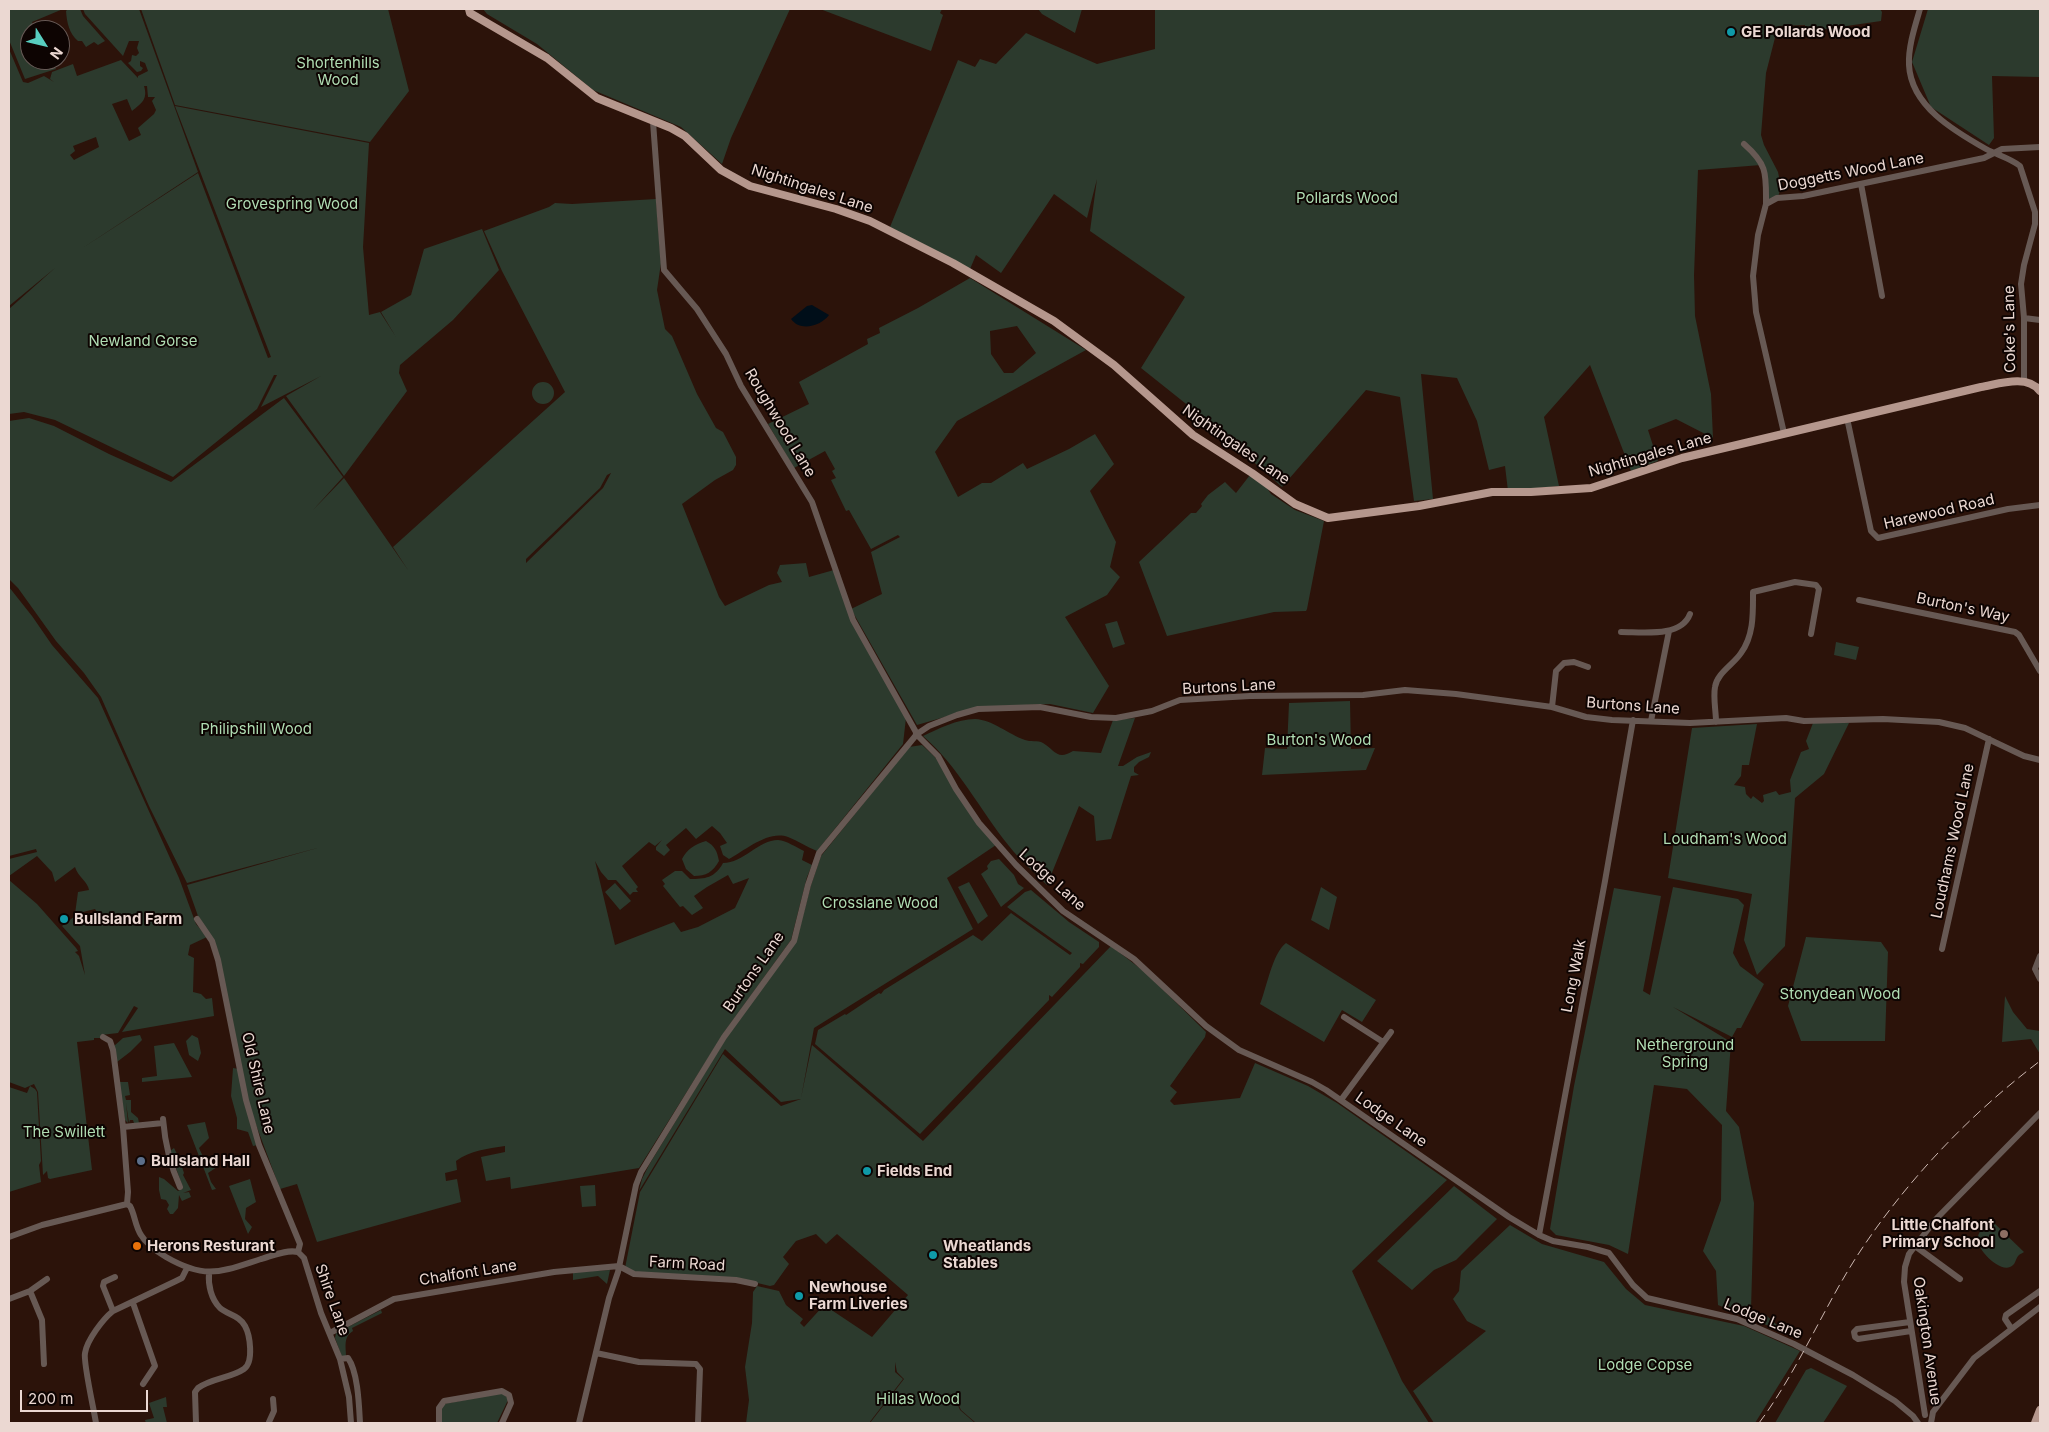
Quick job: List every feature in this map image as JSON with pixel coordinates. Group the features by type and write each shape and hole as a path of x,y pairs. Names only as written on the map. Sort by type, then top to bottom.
{"main road":[{"name":"Nightingales Lane","path":"469,9 470,13 547,58 597,98 671,128 684,136 721,170 750,186 836,209 870,221 953,263 1054,321 1114,365 1193,435 1252,473 1295,504 1328,518 1419,506 1492,492 1591,488 1682,458 1784,433 1981,387 2024,382"},
{"path":"2024,382 2037,386 2040,391"},
{"path":"2035,1423 2040,1410"}],"street":[{"name":"Coke's Lane","path":"1920,9 1914,30 1909,64 1915,87 1922,100 1938,118 1994,154 2014,161 2020,166 2035,212 2035,224 2021,284 2024,318 2024,382"},
{"name":"Roughwood Lane","path":"653,122 664,270 697,308 726,354 741,386 812,502 832,554 853,620 917,734"},
{"path":"1744,144 1756,155 1766,170 1766,204"},
{"name":"Doggetts Wood Lane","path":"1784,433 1756,312 1753,276 1758,235 1766,204 1777,198 1803,196 1984,158 2002,149 2040,147"},
{"path":"1861,184 1882,296"},
{"path":"2024,318 2040,320"},
{"name":"Harewood Road","path":"1847,418 1871,531 1878,538 2008,509 2040,504"},
{"path":"1716,722 1715,686 1718,678 1741,654 1749,637 1752,624 1751,591 1796,582 1816,585 1818,589 1811,634"},
{"name":"Burton's Way","path":"1859,600 2015,632 2019,635 2040,671"},
{"path":"1621,632 1669,631 1687,620 1690,614"},
{"path":"1651,721 1669,631"},
{"path":"1552,707 1556,671 1564,663 1574,662 1588,667"},
{"name":"Burtons Lane","path":"579,1423 609,1298 619,1266 636,1185 641,1172 724,1037 794,941 808,885 819,853 917,734 929,726 978,709 1040,707 1091,717 1116,718 1152,711 1180,700 1250,696 1341,696 1405,690 1456,694 1552,707 1586,717 1633,720 1690,723 1786,718 1811,721 1918,720 1939,722 1965,728 2024,756 2040,760"},
{"name":"Long Walk","path":"1539,1236 1633,720"},
{"name":"Lodge Lane","path":"917,734 938,756 956,789 979,823 1031,881 1063,911 1134,959 1206,1026 1239,1050 1312,1082 1539,1236 1552,1241 1588,1247 1609,1254 1633,1285 1647,1298 1720,1313 1769,1332 1853,1374 1895,1401 1913,1416 1918,1423"},
{"name":"Loudhams Wood Lane","path":"1942,949 1989,739"},
{"name":"Old Shire Lane","path":"197,919 212,941 218,960 249,1110 260,1145 300,1244 298,1252"},
{"path":"2040,956 2036,969 2040,979"},
{"path":"1344,1017 1383,1042"},
{"path":"1341,1100 1391,1032"},
{"path":"103,1038 110,1041 113,1050 124,1128 127,1204 130,1206 142,1237 152,1248 187,1268 209,1273 280,1254 298,1252"},
{"name":"Oakington Avenue","path":"1925,1415 1904,1282 1905,1267 1909,1254 1937,1218 2040,1113"},
{"path":"124,1128 163,1121 167,1152 177,1186"},
{"path":"9,1237 48,1224 127,1204"},
{"path":"1914,1246 1960,1279"},
{"name":"Shire Lane","path":"298,1252 304,1258 321,1313 340,1359 349,1397 351,1423"},
{"name":"Farm Road","path":"619,1266 634,1274 736,1280 755,1284"},
{"name":"Chalfont Lane","path":"330,1333 394,1299 554,1272 619,1266"},
{"path":"96,1423 84,1354 97,1329 113,1311 182,1278 187,1268"},
{"path":"196,1423 195,1392 198,1388 241,1370 249,1363 251,1357 245,1326 238,1317 221,1308 216,1302 209,1287 209,1273"},
{"path":"113,1311 104,1282 115,1277"},
{"path":"9,1299 30,1292 43,1280"},
{"path":"2011,1328 2005,1319 2006,1315 2040,1291"},
{"path":"30,1292 42,1320 42,1361"},
{"path":"133,1303 155,1366 143,1384"},
{"path":"1931,1423 1933,1412 1974,1358 2040,1307"},
{"path":"1910,1322 1857,1329 1854,1332 1855,1337 1858,1339 1911,1331"},
{"path":"1864,1328 1865,1338"},
{"path":"596,1353 639,1362 696,1364 700,1369 698,1423"},
{"name":"Shire Lane","path":"340,1359 348,1358 354,1374 360,1423"},
{"path":"439,1423 439,1408 444,1401 502,1391 510,1395 511,1403 502,1423"},
{"path":"262,1423 270,1422 274,1411 273,1399"},
{"path":"1913,1416 1933,1412"}],"green space":[{"path":"9,9 63,9 37,20 20,20 20,67 9,40"},
{"path":"68,9 80,9 83,16 105,41 98,45 94,42 86,47 82,41 78,41 70,30 70,20 67,20 66,11"},
{"path":"83,9 139,9 198,172 81,249 198,173 268,358 271,357 175,106 369,143 363,247 369,315 380,312 396,337 381,312 411,295 424,249 482,229 499,270 453,320 400,365 399,373 407,391 344,476 286,396 321,376 261,407 277,375 274,375 257,409 173,477 55,420 24,412 9,414 9,309 55,268 9,306 9,49 23,82 28,83 44,76 54,82 50,79 52,72 70,70 70,65 73,64 77,76 121,60 138,78 138,76 148,71 145,63 140,61 140,66 143,68 137,72 128,63 131,61 132,55 136,56 139,53 137,48 139,41 129,41 123,56 85,14","holes":["144,86 147,86 148,97 155,97 152,101 156,110 138,128 141,135 129,141 112,104 127,99 132,111 145,98","96,137 99,147 74,160 70,155 75,151 73,146"]},
{"name":"Shortenhills Wood","path":"141,9 388,9 409,91 370,142 175,105"},
{"path":"483,9 790,9 731,138 722,164 681,127 593,90 537,44 487,14"},
{"path":"820,9 942,9 940,13 943,15 931,51"},
{"path":"1038,9 1082,9 1075,33 1042,14"},
{"name":"Pollards Wood","path":"1155,9 1880,9 1882,12 1881,21 1805,32 1805,25 1778,26 1766,73 1761,135 1778,172 1781,187 1778,197 1769,199 1761,165 1698,170 1694,275 1695,316 1711,394 1713,438 1676,419 1648,430 1658,461 1631,471 1590,365 1544,417 1559,486 1508,491 1505,466 1489,470 1477,421 1457,378 1421,374 1433,499 1414,501 1400,397 1366,390 1282,487 1205,419 1141,368 1185,297 1090,231 1097,179 1087,218 1054,194 1001,273 976,255 970,269 890,227 958,60 975,67 980,59 996,64 1026,33 1097,64 1155,49"},
{"path":"1928,9 2040,9 2040,77 1992,76 1994,138 1989,145 1931,107 1912,62"},
{"path":"21,70 53,70 25,79"},
{"name":"Philipshill Wood","path":"656,199 661,263 657,290 665,329 672,336 697,394 716,428 723,432 736,457 736,465 733,470 715,480 682,504 719,597 725,606 769,585 782,582 777,573 780,565 806,563 809,577 834,570 844,601 906,718 903,744 817,851 788,837 773,836 757,842 729,859 723,855 720,846 727,843 712,826 696,839 686,828 666,845 670,850 664,856 656,850 656,847 662,840 655,846 649,842 622,866 638,887 636,889 638,892 633,892 630,895 616,880 608,880 595,861 615,945 674,922 681,932 698,927 735,908 749,878 733,884 728,875 707,887 694,896 703,908 692,915 683,906 680,907 663,886 665,884 662,880 675,871 682,871 690,879 709,877 717,872 723,863 737,859 771,841 778,840 804,851 802,860 812,865 807,877 791,940 725,1031 639,1168 511,1189 510,1177 486,1181 481,1157 505,1152 505,1146 479,1150 467,1154 456,1161 457,1170 445,1173 446,1181 457,1179 461,1202 317,1242 297,1184 280,1189 249,1106 215,943 198,916 187,885 321,847 187,883 149,806 101,697 84,673 56,641 18,588 9,579 9,421 29,418 54,426 109,454 171,482 284,398 343,477 313,510 344,478 408,570 393,547 565,392 502,271 484,231 549,207 555,203 572,204","holes":["611,473 603,488 526,563 526,559 600,488 607,475"]},
{"path":"970,278 1086,350 957,421 935,452 958,497 982,483 991,483 1023,463 1027,469 1095,434 1114,464 1090,491 1116,542 1110,567 1120,577 1107,595 1065,617 1109,686 1093,713 1050,704 979,707 917,725 851,609 882,594 871,552 900,537 898,535 871,549 849,510 846,511 831,480 836,478 832,471 835,469 825,451 794,468 768,424 809,404 799,382 868,344 867,339 880,333 879,328","holes":["1017,326 1036,353 1013,373 1004,373 991,354 990,331"]},
{"path":"543,382 551,385 554,393 551,401 543,404 535,401 532,393 535,385"},
{"path":"1250,475 1267,488 1271,494 1295,510 1324,521 1306,611 1274,612 1167,636 1139,562 1191,513 1196,513 1208,495 1225,482 1236,493"},
{"name":"The Swillett","path":"9,587 52,645 98,698 179,878 196,924 207,937 190,945 188,955 194,958 193,992 201,994 206,999 212,998 214,1016 122,1032 138,1008 134,1006 118,1033 101,1035 101,1038 94,1038 94,1040 77,1042 92,1170 50,1179 48,1178 47,1171 43,1175 38,1092 34,1084 25,1088 9,1082 9,880 37,904 76,948 78,951 75,952 79,956 85,975 80,946 62,926 75,916 97,912 95,909 75,914 78,892 89,890 75,867 55,882 52,872 37,856 9,876 9,859 37,852 36,849 9,856"},
{"path":"1117,621 1125,644 1113,648 1105,624"},
{"path":"1836,642 1859,647 1856,660 1834,655"},
{"name":"Burton's Wood","path":"1350,701 1351,749 1375,748 1366,770 1262,775 1265,748 1287,749 1289,703"},
{"path":"1135,718 1118,766 1123,766 1137,757 1151,752 1149,757 1134,767 1134,772 1139,775 1131,776 1111,839 1096,841 1094,816 1079,806 1047,885 1013,851 958,775 936,748 923,736 955,723 975,719 988,722 1025,740 1041,742 1060,755 1073,751 1101,753 1113,720"},
{"name":"Loudham's Wood","path":"1813,723 1849,723 1824,774 1795,798 1785,946 1757,975 1744,940 1752,894 1668,878 1692,728 1757,724 1749,765 1742,765 1741,776 1734,785 1745,787 1746,794 1751,799 1753,796 1762,803 1764,801 1763,795 1776,791 1779,795 1791,792 1790,780 1801,752 1809,749 1806,741"},
{"path":"922,745 935,757 996,845 947,878 973,929 814,1028 801,1098 812,1045 923,1141 1111,946 1146,973 1206,1032 1205,1037 1170,1086 1177,1092 1170,1101 1174,1105 1240,1098 1255,1063 1308,1086 1337,1103 1447,1180 1352,1271 1402,1381 1429,1423 976,1423 961,1410 955,1397 948,1392 955,1398 960,1410 975,1423 870,1423 904,1379 897,1372 895,1362 895,1372 903,1379 869,1423 746,1423 749,1400 745,1367 752,1323 753,1292 757,1286 779,1291 786,1305 803,1319 800,1323 804,1327 824,1305 872,1337 908,1295 837,1234 826,1244 816,1234 796,1241 783,1257 789,1264 774,1285 770,1286 736,1278 633,1272 625,1268 640,1192 723,1054 781,1106 801,1099 781,1102 725,1049 639,1191 642,1179 649,1165 726,1038 796,942 811,885 821,856 909,747"},
{"path":"706,841 715,849 719,861 709,873 694,876 686,869 682,859 692,847"},
{"path":"999,859 1014,875 1018,884 1024,888 1001,907 981,874 988,869 987,866 991,861"},
{"path":"969,882 988,916 978,924 958,887"},
{"path":"615,883 631,901 620,910 605,892"},
{"path":"1321,887 1337,897 1329,930 1311,920"},
{"name":"Netherground Spring","path":"1673,887 1738,899 1744,905 1733,953 1740,966 1764,984 1741,1028 1737,1028 1732,1037 1673,1007 1731,1042 1726,1111 1739,1127 1754,1203 1751,1310 1767,1316 1786,1333 1718,1305 1716,1271 1703,1251 1721,1200 1722,1125 1687,1089 1654,1085 1628,1254 1609,1245 1556,1235 1550,1229 1574,1086 1614,888 1661,896 1643,991 1650,995"},
{"path":"1031,890 1069,922 1099,942 1099,947 1083,964 1080,963 1080,967 1052,997 1049,995 1049,1000 920,1134 815,1044 818,1030 846,1015 879,993 881,994 884,990 973,935 982,941 1011,913 1070,955 1072,953 1007,907 1025,892"},
{"name":"Stonydean Wood","path":"1806,937 1881,942 1888,952 1885,1041 1801,1041 1788,1006"},
{"path":"1286,943 1376,1000 1362,1022 1342,1010 1324,1042 1260,1004 1273,963"},
{"path":"2005,996 2013,1012 2027,1029 2040,1031 2040,1054 2031,1039 2002,1042"},
{"path":"140,1035 142,1040 117,1062 114,1046 123,1038"},
{"path":"192,1035 198,1038 201,1053 198,1061 189,1055 186,1041"},
{"path":"174,1043 192,1077 142,1082 142,1078 157,1076 154,1046"},
{"path":"233,1068 239,1069 258,1145 253,1146 248,1132 237,1129 237,1118 231,1096"},
{"path":"118,1082 128,1082 130,1095 125,1096 126,1100 131,1100 131,1112 138,1118 139,1123 134,1123 133,1120 130,1120 129,1123 126,1103 128,1123 125,1120"},
{"path":"30,1086 37,1092 41,1182 9,1192 9,1087 27,1093"},
{"path":"205,1122 209,1138 199,1148 206,1163 219,1160 217,1167 208,1173 216,1189 212,1190 187,1125"},
{"path":"174,1148 178,1156 176,1158 179,1164 181,1164 183,1175 191,1190 183,1193 189,1192 191,1197 182,1201 179,1195 178,1208 173,1214 170,1214 167,1209 169,1205 166,1200 161,1199 159,1177 178,1191 183,1188 170,1151"},
{"path":"250,1179 256,1202 246,1208 245,1219 252,1227 248,1234 229,1186"},
{"path":"595,1185 596,1206 582,1207 580,1186"},
{"path":"1454,1186 1497,1219 1456,1260 1434,1270 1412,1290 1377,1261"},
{"path":"1992,1221 2024,1252 2019,1255 2010,1267 1999,1266 1988,1258 1978,1241 1981,1231"},
{"name":"Lodge Copse","path":"1510,1225 1542,1244 1604,1262 1626,1289 1645,1305 1744,1326 1800,1351 1755,1423 1434,1423 1413,1391 1486,1331 1467,1321 1453,1299 1459,1291 1461,1271"},
{"path":"610,1270 607,1284 598,1276 573,1280 573,1272"},
{"path":"381,1310 382,1313 352,1328 353,1331 346,1339 346,1356 342,1357 335,1338 336,1333"},
{"path":"1811,1368 1847,1386 1823,1423 1775,1423 1806,1370"},
{"path":"502,1393 508,1400 497,1423 441,1423 441,1408 443,1404"},
{"path":"166,1397 167,1407 163,1407 167,1423 146,1423 145,1420 154,1418 149,1403"}],"water":[{"path":"812,305 829,315 816,325 810,326 800,325 791,319 807,306"}],"railway":[{"path":"1759,1423 1786,1382 1859,1253 1898,1200 1919,1174 1965,1126 2014,1081 2040,1061"}],"place":[{"name":"GE Pollards Wood","path":"1731,32"},
{"name":"Bullsland Farm","path":"64,919"},
{"name":"Bullsland Hall","path":"141,1161"},
{"name":"Fields End","path":"867,1171"},
{"name":"Little Chalfont Primary School","path":"2004,1234"},
{"name":"Herons Resturant","path":"137,1246"},
{"name":"Wheatlands Stables","path":"933,1255"},
{"name":"Newhouse Farm Liveries","path":"799,1296"}],"park label":[{"name":"Grovespring Wood","path":"292,204"},
{"name":"Newland Gorse","path":"143,341"},
{"name":"Crosslane Wood","path":"880,903"},
{"name":"Hillas Wood","path":"918,1399"}]}
